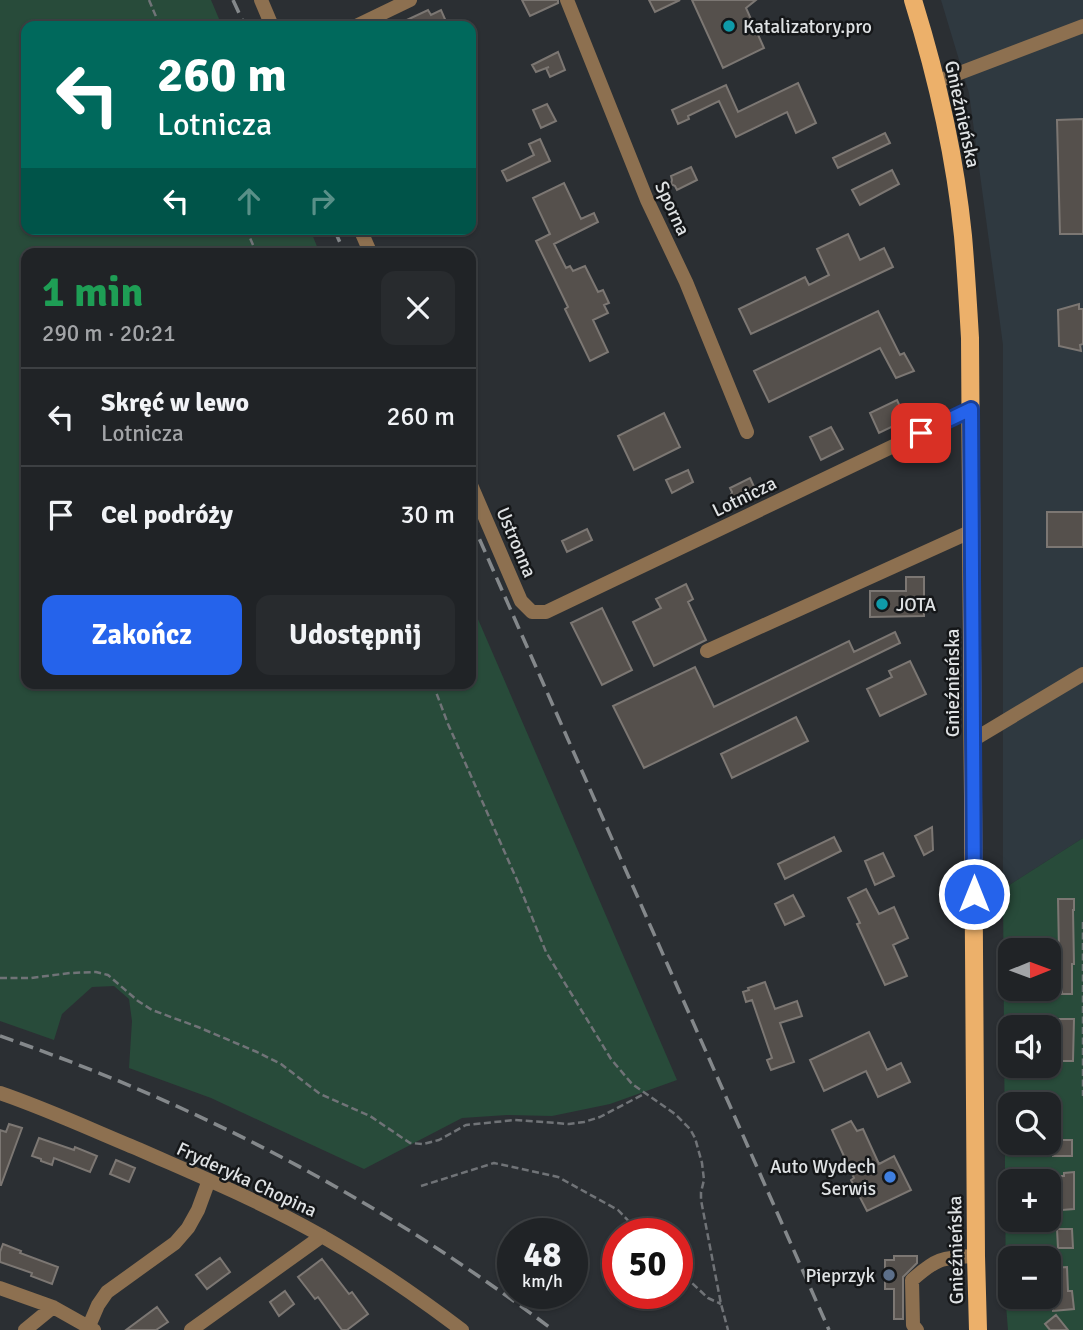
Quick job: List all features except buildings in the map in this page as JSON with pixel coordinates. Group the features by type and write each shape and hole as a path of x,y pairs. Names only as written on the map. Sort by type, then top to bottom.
{"main road":[{"name":"Gnieźnieńska","path":"913,0 936,82 948,138 963,235 970,338 978,1330"}],"street":[{"path":"261,0 270,21"},
{"path":"366,21 410,0"},
{"name":"Sporna","path":"567,0 647,200 686,282 747,432"},
{"path":"936,82 1083,26"},
{"name":"Lotnicza","path":"532,612 546,612 971,409"},
{"name":"Ustronna","path":"476,497 521,601 532,612"},
{"path":"707,651 972,531"},
{"path":"973,740 1083,674"},
{"name":"Fryderyka Chopina","path":"0,1093 32,1104 209,1180 322,1236 377,1270 462,1330"},
{"path":"0,1288 52,1307 92,1328 98,1304 107,1292 175,1243 188,1228 209,1180"},
{"path":"191,1330 322,1236"},
{"path":"918,1330 913,1325 912,1280 929,1265 944,1258 976,1256"},
{"path":"24,1330 52,1307"}],"path":[{"path":"149,0 158,21"},
{"path":"435,689 545,952 611,1059 632,1084 675,1114 695,1138 704,1180 701,1200 728,1330"},
{"path":"1083,922 1083,1096"},
{"path":"0,978 96,972 108,975 152,1010 281,1064 320,1094 369,1116 410,1143 424,1144 439,1140 466,1125 515,1119 569,1124 584,1122 600,1117 644,1094"},
{"path":"421,1186 494,1163 558,1177 618,1210 626,1218"},
{"path":"693,1284 708,1298 721,1304"}],"shaded area":[{"path":"941,0 1083,0 1083,838 1003,889 1003,345 969,93"}],"green space":[{"path":"0,0 211,0 220,21 21,21 21,235 312,235 318,248 21,248 21,689 476,689 476,615 677,1080 610,1104 552,1116 462,1118 364,1169 211,1098 129,1068 132,1021 129,999 114,986 92,987 62,1014 54,1040 0,1021"},
{"path":"1083,838 1083,1330 1008,1330 1006,1309 1061,1309 1061,1246 1006,1246 1005,1232 1061,1232 1061,1169 1005,1169 1005,1155 1061,1155 1061,1092 1004,1092 1004,1078 1061,1078 1061,1015 1004,1015 1004,1001 1061,1001 1061,938 1003,938 1003,889"}],"railway":[{"path":"233,0 243,21"},
{"path":"337,235 342,248"},
{"path":"476,531 829,1330"},
{"path":"0,1036 148,1093 288,1161 423,1239 553,1330"}],"place":[{"name":"Katalizatory.pro","path":"729,26"},
{"name":"JOTA","path":"882,604"},
{"name":"Auto Wydech Serwis","path":"890,1177"},
{"name":"Pieprzyk","path":"889,1275"}],"route":[{"path":"921,433 971,409 974,894"}]}
